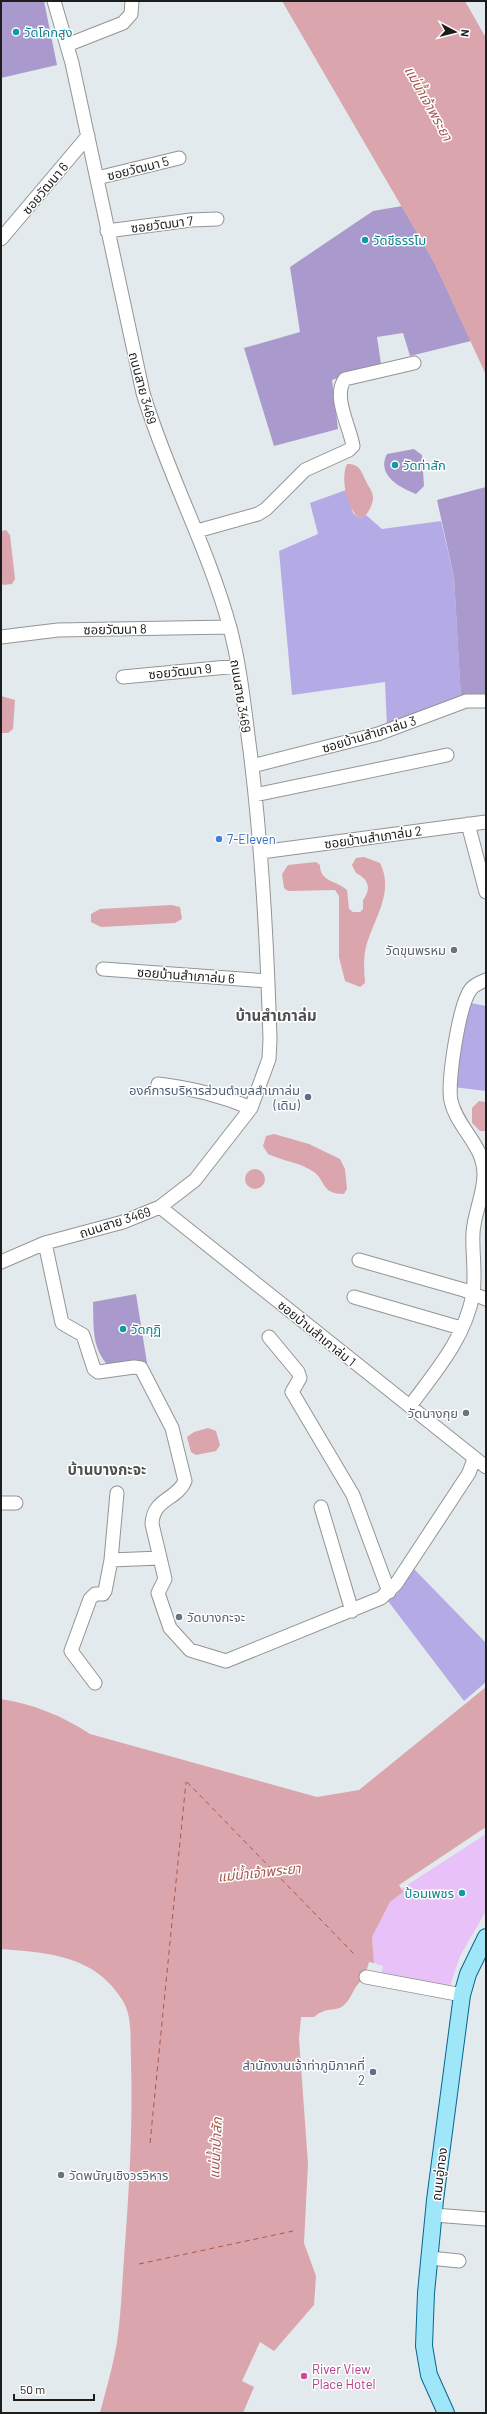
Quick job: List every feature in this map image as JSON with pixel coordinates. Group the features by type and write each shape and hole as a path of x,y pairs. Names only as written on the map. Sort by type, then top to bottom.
{"main road":[{"name":"ถนนอู่ทอง","path":"446,2413 429,2375 424,2346 430,2258 434,2215 462,1995 468,1974 486,1938"}],"street":[{"name":"ถนนสาย 3469","path":"1,1262 45,1242 123,1222 160,1208 195,1180 251,1108 269,1060 268,981 261,852 252,766 238,666 230,628 197,531 152,427 142,393 88,136 67,45 54,1"},
{"path":"67,45 124,23 130,14 132,1"},
{"name":"ซอยวัฒนา 6","path":"1,239 88,136"},
{"name":"ซอยวัฒนา 5","path":"97,178 178,158"},
{"name":"ซอยวัฒนา 7","path":"107,231 217,218"},
{"path":"197,531 258,514 306,470 349,450 353,446 340,395 340,385 345,379 414,363"},
{"name":"ซอยวัฒนา 8","path":"1,636 58,630 230,628"},
{"name":"ซอยวัฒนา 9","path":"123,677 238,666"},
{"name":"ซอยบ้านสำเภาล่ม 3","path":"252,766 378,734 466,701 486,701"},
{"path":"255,794 447,755"},
{"name":"ซอยบ้านสำเภาล่ม 2","path":"261,852 486,822"},
{"path":"468,824 486,892"},
{"name":"ซอยบ้านสำเภาล่ม 6","path":"103,969 268,981"},
{"path":"410,1406 450,1352 461,1328 473,1294 475,1262 473,1235 475,1211 483,1191 484,1173 481,1156 456,1114 451,1102 449,1086 461,1013 471,989 486,980"},
{"path":"158,1084 192,1088 222,1096 251,1108"},
{"name":"ซอยบ้านสำเภาล่ม 1","path":"160,1208 467,1450 474,1459 486,1467"},
{"path":"45,1242 62,1323 83,1334 94,1369 98,1372 102,1373 134,1367 142,1368 172,1428 185,1481 182,1488 156,1507 152,1515 152,1524 165,1579 158,1593 170,1628 190,1650 226,1661 352,1611 389,1592 396,1584 469,1474 474,1459"},
{"path":"359,1260 486,1299"},
{"path":"354,1297 461,1328"},
{"path":"269,1337 298,1372 300,1378 292,1392 353,1495 389,1592"},
{"path":"95,1683 71,1652 90,1599 95,1594 103,1594 105,1591 111,1560 117,1493"},
{"path":"1,1503 16,1502"},
{"path":"321,1507 352,1611"},
{"path":"111,1560 160,1558"},
{"path":"366,1976 462,1995"},
{"path":"434,2215 486,2218"},
{"path":"430,2258 459,2261"}],"shaded area":[{"path":"1,1 44,1 57,65 1,78"},
{"path":"402,206 435,264 471,341 410,356 403,333 377,337 381,364 332,380 338,429 274,446 244,348 300,332 290,267 373,211"},
{"path":"414,449 422,455 424,486 416,494 391,480 387,474 384,462 387,454"},
{"path":"486,487 486,694 461,700 454,577 437,500"},
{"path":"346,490 353,513 359,518 366,515 382,529 441,521 454,577 461,700 387,726 385,682 292,695 279,551 318,534 310,503"},
{"path":"471,1003 486,1006 486,1091 453,1087 465,1019"},
{"path":"136,1294 147,1363 110,1368 99,1353 94,1329 93,1302"},
{"path":"414,1569 486,1643 486,1682 464,1701 388,1601 397,1594"},
{"path":"486,1834 486,1911 460,1956 449,1989 380,1978 383,1966 374,1963 372,1937 390,1902 403,1892 401,1889"}],"water":[{"name":"แม่น้ำเจ้าพระยา","path":"282,1 465,1 486,38 486,375 435,264"},
{"path":"347,464 355,465 360,469 372,491 373,498 371,507 366,515 359,518 351,507 346,493 344,477"},
{"path":"6,530 10,535 15,579 12,584 3,585 1,581 1,531"},
{"path":"1,696 15,700 13,729 8,733 1,733"},
{"path":"364,857 380,863 384,873 385,883 382,903 367,943 365,953 365,983 360,987 345,981 339,957 339,896 335,890 288,891 284,888 282,874 288,865 316,862 320,865 321,871 326,878 347,890 349,909 353,912 360,912 363,909 363,900 366,896 368,888 366,881 356,873 352,865 356,858"},
{"path":"171,905 180,907 182,919 175,923 101,927 91,922 91,914 100,909"},
{"path":"479,1101 486,1102 486,1131 480,1131 472,1123 472,1108"},
{"path":"274,1134 309,1144 340,1159 345,1169 347,1189 344,1194 331,1192 318,1176 309,1169 268,1154 263,1146 266,1136"},
{"path":"255,1169 262,1172 265,1179 262,1186 255,1189 248,1186 245,1179 248,1172"},
{"path":"208,1428 216,1431 220,1445 216,1451 196,1455 191,1452 187,1437 194,1432"},
{"path":"486,1687 486,1827 399,1885 403,1892 390,1902 372,1937 374,1963 369,1962 364,1979 357,1985 346,2003 340,2008 323,2011 314,2017 301,2017 299,2039 308,2164 304,2243 316,2276 314,2305 274,2351 260,2342 242,2381 254,2387 243,2413 100,2413 115,2351 121,2300 131,2135 130,2022 123,2001 112,1986 99,1974 85,1965 70,1959 53,1955 1,1949 1,1699 25,1704 58,1716 90,1734 317,1797 359,1790"}],"ferry route":[{"path":"150,2143 186,1782"},
{"path":"187,1782 355,1955"},
{"path":"139,2264 293,2231"}],"place":[{"name":"วัดโคกสูง","path":"16,32"},
{"name":"วัดชีธรรโม","path":"365,240"},
{"name":"วัดท่าสัก","path":"395,465"},
{"name":"7-Eleven","path":"219,839"},
{"name":"วัดขุนพรหม","path":"454,950"},
{"name":"องค์การบริหารส่วนตำบลสำเภาล่ม (เดิม)","path":"308,1097"},
{"name":"วัดกุฏิ","path":"123,1329"},
{"name":"วัดนางกุย","path":"466,1413"},
{"name":"วัดบางกะจะ","path":"179,1617"},
{"name":"ป้อมเพชร","path":"462,1893"},
{"name":"สํานักงานเจ้าท่าภูมิภาคที่ 2","path":"373,2072"},
{"name":"วัดพนัญเชิงวรวิหาร","path":"61,2175"},
{"name":"River View Place Hotel","path":"304,2376"}],"district":[{"name":"บ้านสำเภาล่ม","path":"276,1015"},
{"name":"บ้านบางกะจะ","path":"107,1469"}],"water label":[{"name":"แม่น้ำป่าสัก","path":"215,2148"}]}
